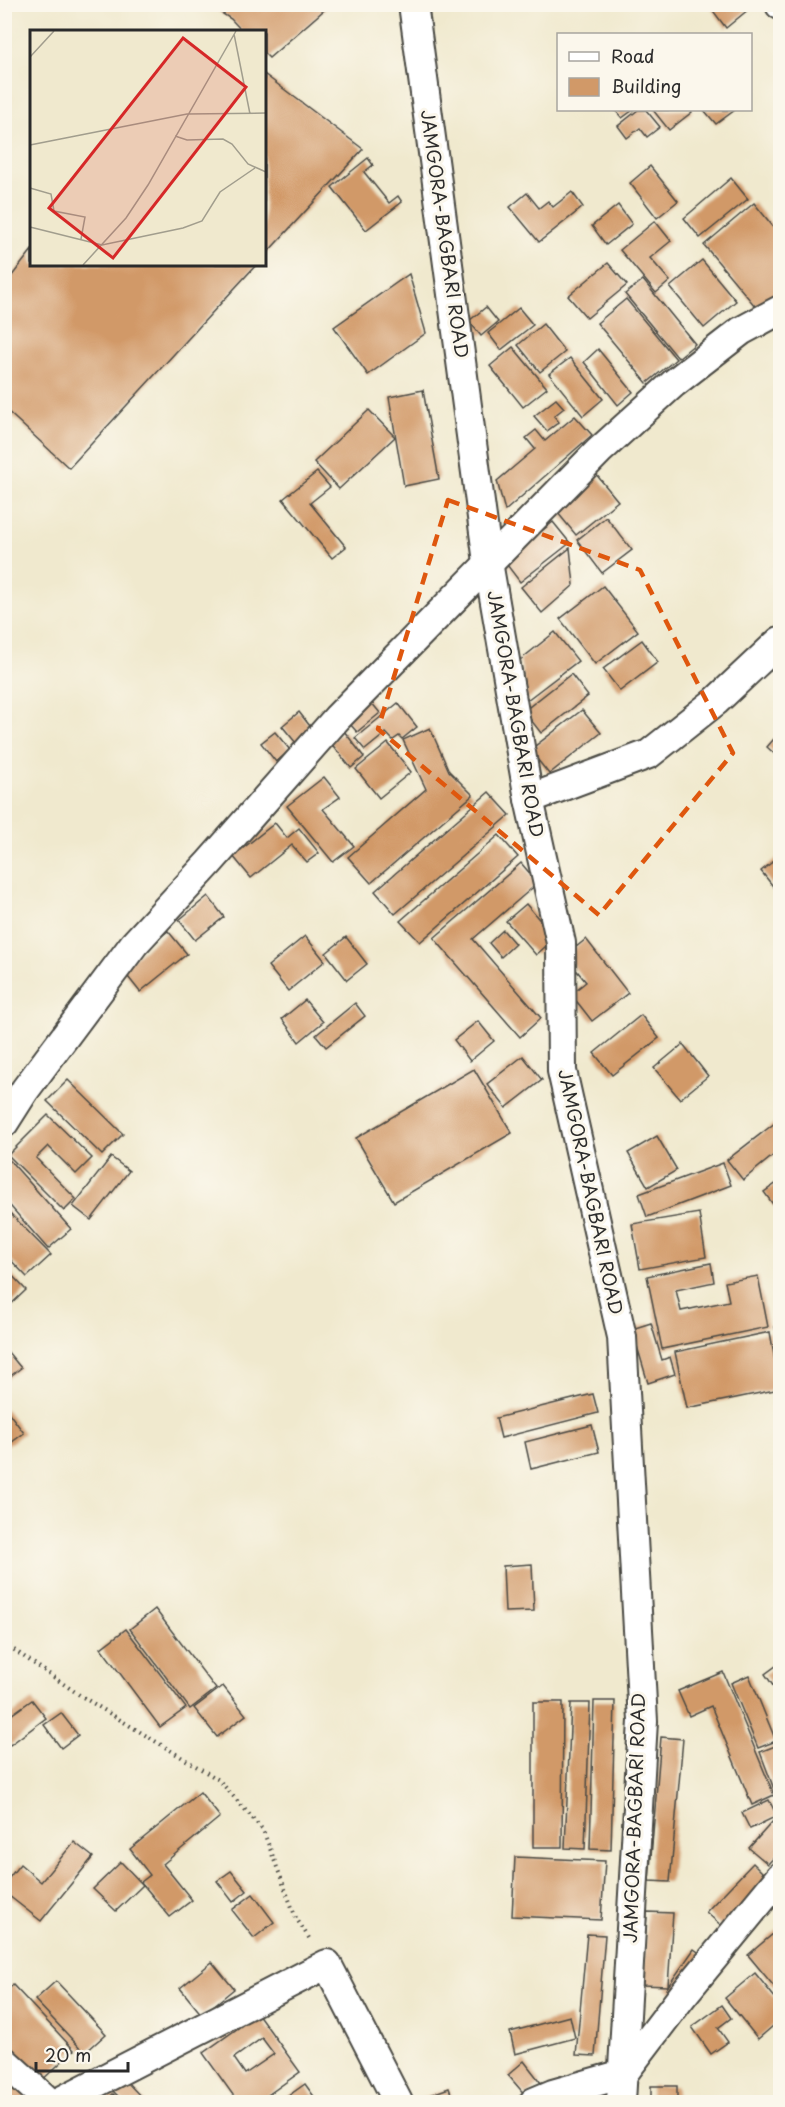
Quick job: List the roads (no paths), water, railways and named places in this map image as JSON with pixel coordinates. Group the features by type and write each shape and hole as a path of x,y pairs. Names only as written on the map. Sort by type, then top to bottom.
{"street":[{"name":"JAMGORA-BAGBARI ROAD","path":"414,4 488,562 528,799 561,943 562,1071 622,1337 643,1721 621,2103"},
{"path":"4,1123 25,1090 134,944 209,864 337,718 599,451 674,383 741,331 780,310"},
{"path":"528,799 649,754 716,701 780,641"},
{"path":"534,2103 553,2094 623,2074 683,1995 780,1877"},
{"path":"59,2103 327,1964 398,2103"},
{"path":"4,2061 49,2103"}]}
